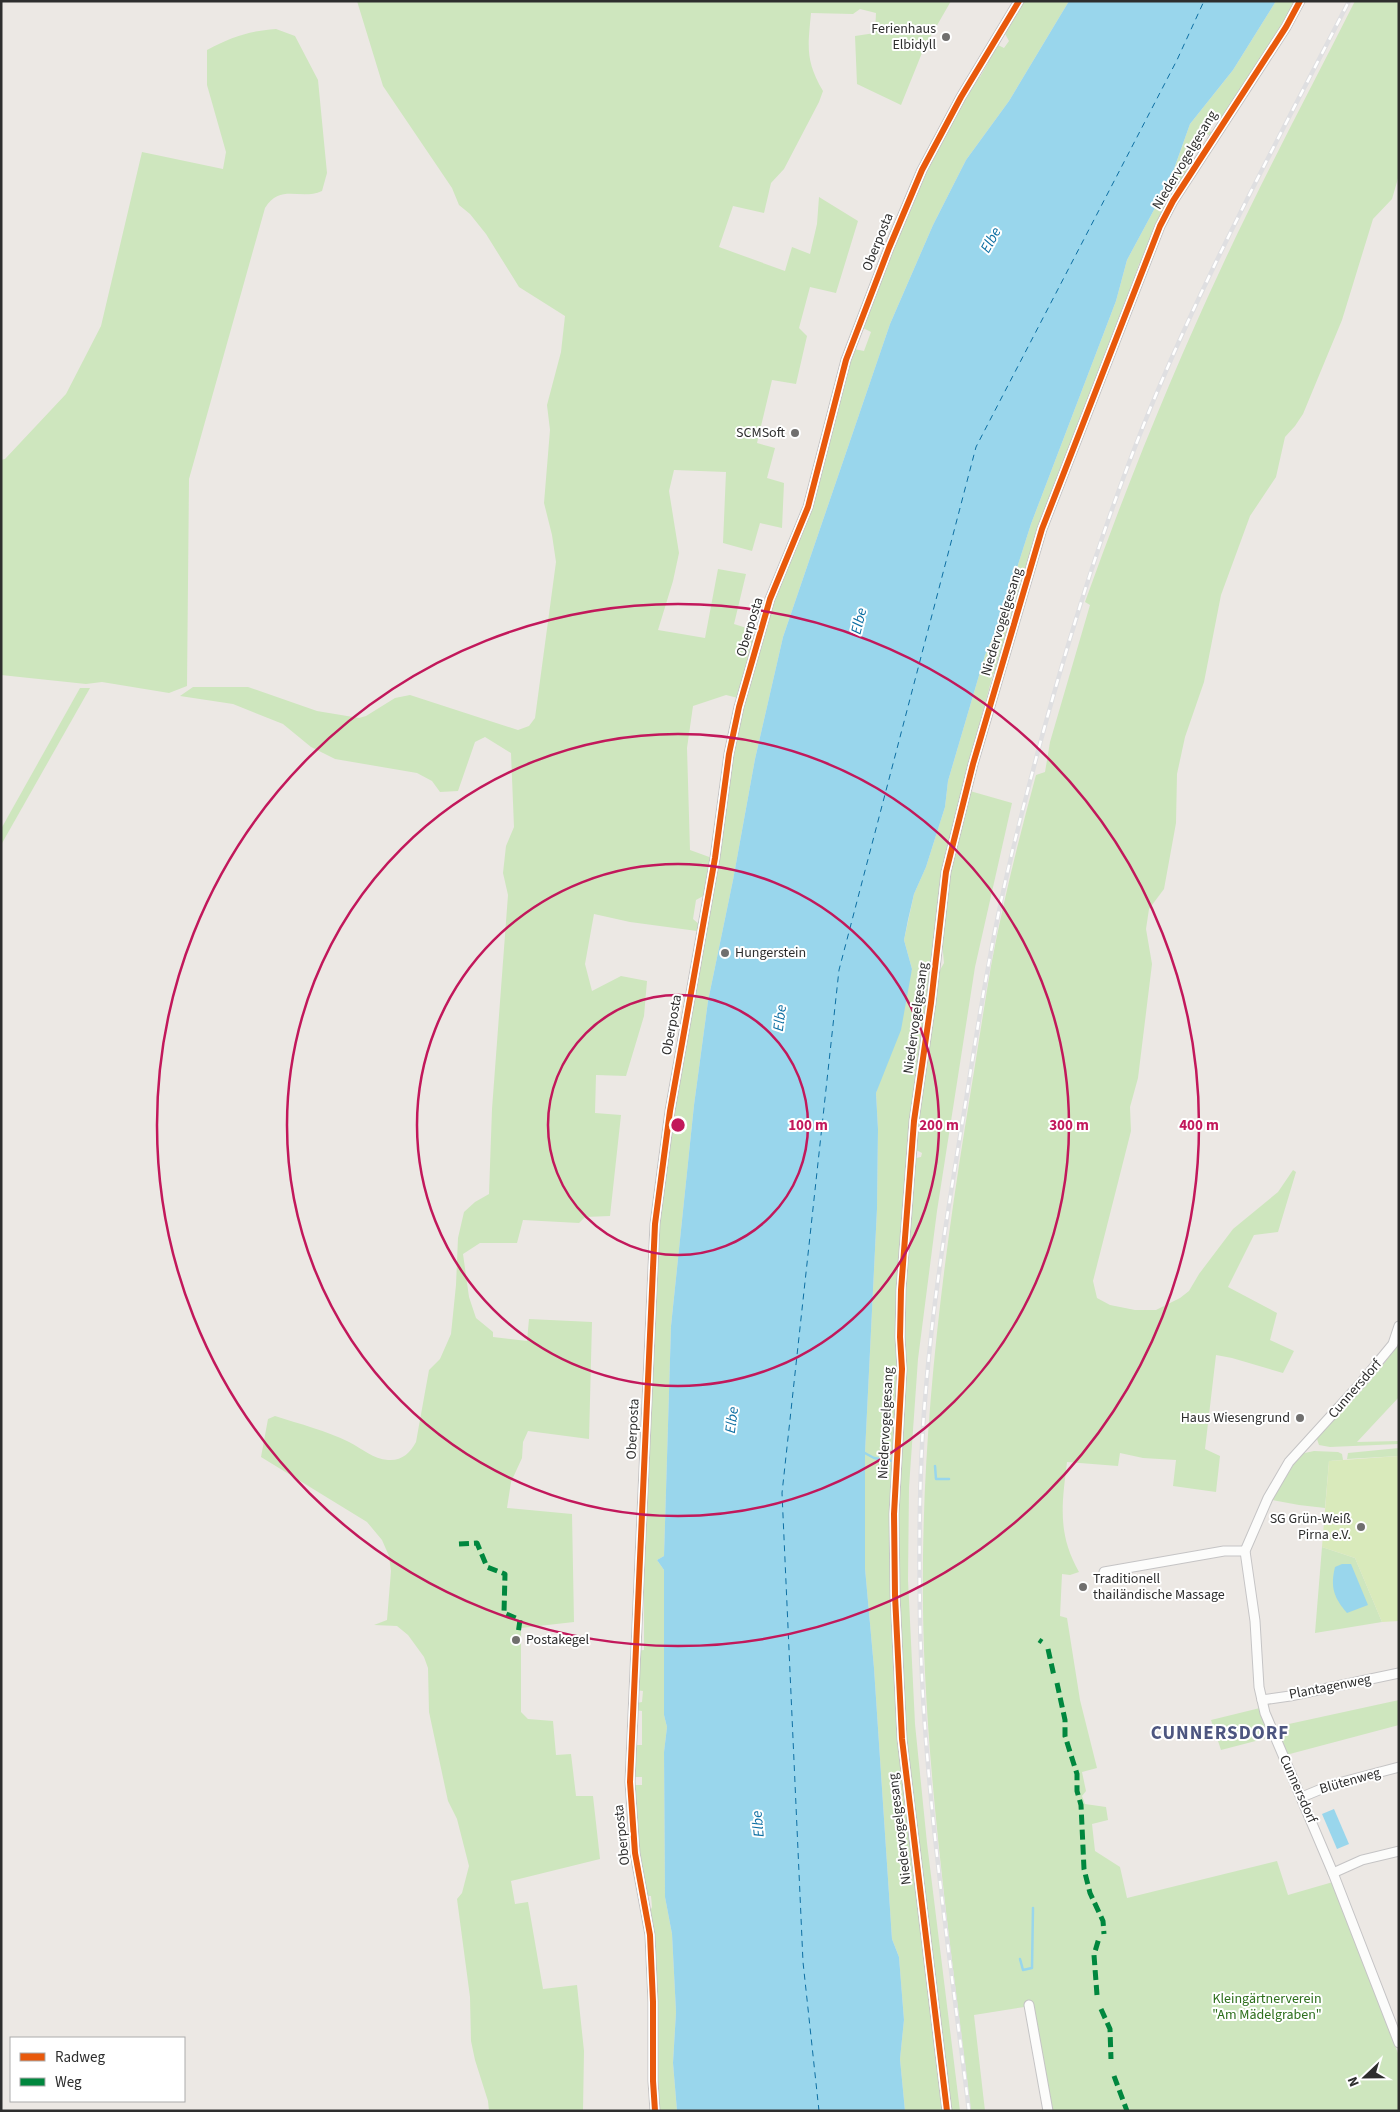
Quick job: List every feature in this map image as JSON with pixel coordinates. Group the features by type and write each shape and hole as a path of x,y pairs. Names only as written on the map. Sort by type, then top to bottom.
{"street":[{"name":"Oberposta","path":"656,2111 653,2081 654,2002 650,1935 635,1853 630,1782 652,1268 655,1224 670,1111 724,804 729,754 739,707 770,599 808,507 846,360 885,257 922,170 961,97 1019,1"},
{"name":"Niedervogelgesang","path":"947,2111 902,1739 895,1596 894,1514 902,1369 900,1337 901,1290 908,1185 914,1120 931,1002 946,872 973,764 1041,532 1153,243 1173,201 1286,27 1300,1"},
{"name":"Cunnersdorf","path":"1399,1326 1393,1344 1360,1384 1289,1462 1268,1498 1245,1550 1256,1621 1257,1670 1262,1700 1333,1873 1399,2043"},
{"path":"1104,1572 1245,1550"},
{"name":"Plantagenweg","path":"1262,1700 1399,1673"},
{"name":"Blütenweg","path":"1302,1797 1331,1785 1399,1768"},
{"path":"1333,1873 1362,1860 1399,1851"},
{"path":"1029,2005 1048,2111"}],"green space":[{"path":"357,1 951,1 924,48 901,105 857,84 855,36 875,33 876,13 860,9 853,14 811,13 809,53 813,71 823,91 819,102 784,169 771,183 764,213 733,206 719,247 785,271 792,247 810,254 817,224 819,197 858,221 836,293 810,287 799,328 807,336 796,384 772,380 757,443 775,448 767,478 784,483 782,528 760,523 752,551 723,543 726,472 674,470 669,491 679,553 673,581 658,630 705,638 718,569 746,574 734,624 759,632 738,698 726,695 693,706 687,748 690,850 712,858 705,895 696,900 693,919 700,925 697,931 630,922 594,914 585,964 592,991 621,976 647,981 644,1016 626,1076 596,1075 595,1113 621,1115 610,1216 585,1217 579,1223 523,1220 517,1243 480,1243 463,1254 469,1297 476,1318 493,1332 493,1337 527,1341 529,1319 592,1322 589,1439 528,1431 523,1442 522,1458 511,1482 507,1508 572,1514 574,1622 521,1628 521,1712 528,1719 553,1721 556,1755 571,1754 576,1796 593,1796 600,1859 511,1881 515,1904 528,1902 543,1989 577,1985 584,2051 583,2111 489,2111 488,2101 471,2041 470,1997 457,1899 462,1893 469,1866 457,1819 448,1801 429,1712 428,1668 424,1657 408,1635 397,1626 374,1625 387,1620 391,1571 389,1556 382,1540 367,1522 261,1457 268,1419 275,1416 332,1434 373,1456 388,1460 401,1458 411,1450 416,1442 429,1370 440,1359 451,1334 458,1238 464,1212 475,1202 489,1194 492,1109 508,895 503,873 506,846 514,827 511,753 485,737 475,742 458,791 440,792 432,781 417,773 335,759 311,747 283,724 233,704 180,696 193,687 248,687 317,711 359,718 366,716 395,698 410,695 518,730 529,726 535,718 556,562 544,503 550,430 547,405 561,352 565,316 519,287 486,234 470,214 459,205 452,188 383,86"},
{"path":"1023,1 1069,1 1009,101 966,160 933,225 890,324 783,637 755,759 708,1001 694,1105 671,1326 664,1556 657,1560 664,1570 664,1715 667,1727 664,1752 665,1897 672,1934 676,2012 673,2063 677,2111 658,2111 650,1911 652,1907 651,1896 647,1896 638,1852 633,1785 642,1785 642,1777 634,1777 635,1745 642,1745 642,1711 635,1710 636,1703 642,1702 643,1691 636,1690 636,1651 644,1650 644,1591 642,1590 655,1268 661,1193 732,757 742,708 773,600 809,509 824,463 838,399 854,349 864,351 871,332 861,327 924,172 977,76 980,77 988,63 986,60 996,44 1004,48 1009,41 1004,32"},
{"path":"1276,1 1296,1 1283,26 1220,121 1214,119 1207,128 1212,133 1210,136 1206,133 1193,153 1186,172 1187,174 1153,230 1155,231 1143,260 1139,264 1129,295 1073,439 997,672 993,674 976,737 935,948 909,1134 897,1290 898,1370 892,1597 896,1702 943,2111 905,2111 900,2059 904,2020 899,1957 892,1939 874,1668 865,1568 865,1453 877,1209 878,1129 876,1093 912,969 904,940 914,894 926,867 945,807 948,781 985,655 1000,621 1031,524 1116,301 1127,260 1170,180 1190,124 1233,70"},
{"name":"Kleingärtnerverein \"Am Mädelgraben\"","path":"1355,1 1399,1 1399,175 1392,199 1373,219 1342,320 1303,414 1285,437 1276,477 1250,516 1221,595 1204,682 1185,737 1177,774 1176,823 1164,889 1149,909 1146,929 1152,964 1138,1078 1130,1107 1131,1131 1093,1281 1097,1298 1110,1305 1135,1310 1156,1310 1180,1298 1189,1291 1199,1274 1233,1229 1278,1192 1293,1170 1296,1172 1278,1232 1254,1235 1228,1287 1277,1313 1270,1340 1294,1351 1283,1373 1216,1355 1205,1449 1220,1456 1216,1492 1173,1486 1176,1460 1143,1458 1120,1453 1118,1466 1067,1462 1063,1505 1064,1531 1072,1558 1079,1572 1070,1575 1062,1574 1060,1616 1067,1618 1080,1700 1097,1768 1082,1772 1086,1791 1082,1796 1085,1804 1106,1807 1108,1820 1092,1824 1095,1851 1120,1867 1127,1898 1277,1861 1288,1895 1333,1882 1399,2056 1399,2111 1051,2111 1031,2006 974,2015 985,2111 971,2111 944,1892 928,1728 923,1604 923,1536 931,1399 945,1263 991,966 1012,870 1036,775 1045,772 1050,742 1090,605 1085,602 1117,516 1150,430 1224,262"},
{"path":"276,29 295,36 318,80 327,173 322,191 314,194 284,194 271,201 265,208 189,479 187,686 169,693 102,682 86,684 1,675 1,460 5,459 66,394 101,326 142,152 223,169 226,152 207,85 207,50 240,35"},
{"path":"80,688 90,688 1,845 1,829"},
{"path":"970,791 1012,803 975,967 937,1211 918,1359 909,1487 908,1580 915,1724 927,1843 960,2111 949,2111 905,1738 898,1595 897,1516 903,1335 915,1164 916,1158 921,1157 922,1153 916,1150 914,1145 916,1121 940,970 944,963 942,942 949,871"},
{"path":"1399,1336 1399,1397 1357,1442 1399,1441 1399,1444 1330,1447 1319,1445 1317,1439 1320,1432 1376,1374 1394,1348"},
{"path":"1399,1448 1399,1456 1347,1459 1348,1453"},
{"path":"1314,1451 1338,1452 1342,1454 1343,1460 1329,1461 1325,1508 1272,1500 1300,1454"},
{"name":"SG Grün-Weiß Pirna e.V.","path":"1399,1456 1399,1621 1382,1622 1355,1558 1322,1547 1329,1461"},
{"path":"1322,1547 1355,1558 1382,1622 1315,1633"},
{"path":"1399,1700 1399,1725 1286,1755 1275,1727"},
{"path":"1260,1708 1271,1737 1221,1750 1211,1720"}],"water":[{"name":"Elbe","path":"1069,1 1276,1 1233,70 1190,124 1170,180 1127,260 1116,301 1031,524 1000,621 985,655 948,781 945,807 926,867 914,894 904,940 912,969 901,1030 876,1093 878,1129 877,1209 865,1453 865,1568 874,1668 892,1939 899,1957 904,2020 900,2059 905,2111 677,2111 673,2063 676,2012 672,1934 665,1897 664,1752 667,1727 664,1715 664,1570 657,1560 664,1556 671,1326 694,1105 708,1001 755,759 783,637 890,324 933,225 966,160 1009,101"},
{"path":"1342,1564 1351,1564 1368,1605 1347,1613 1336,1597 1333,1586 1335,1567"},
{"path":"1334,1809 1349,1844 1337,1849 1322,1814"}],"waterway":[{"path":"863,1452 874,1458 892,1461"},
{"path":"935,1466 936,1479 949,1479"},
{"path":"1020,1959 1023,1970 1032,1968 1033,1908"}],"ferry route":[{"path":"819,2111 803,1962 782,1493 839,970 976,447 1177,60 1204,1"}],"railway":[{"path":"969,2111 938,1865 926,1742 920,1619 920,1504 929,1351 949,1204 977,1030 1002,898 1023,808 1084,592 1121,483 1158,390 1209,277 1349,1"}],"marked path":[{"path":"459,1544 477,1543 487,1567 505,1574 504,1613 520,1620 518,1634"},
{"path":"1048,1649 1054,1676"},
{"path":"1057,1683 1065,1720 1065,1736 1077,1774 1077,1791 1081,1805 1084,1869 1090,1893 1103,1921 1104,1934"},
{"path":"1097,1995 1094,1955 1099,1938"},
{"path":"1101,2009 1110,2029 1111,2059"},
{"path":"1114,2076 1127,2111"}],"cycle path":[{"path":"655,2111 650,1935 635,1853 630,1782 655,1224 670,1111 715,858 729,754 739,707 770,599 808,507 846,360 889,248 922,170 961,97 1019,1"},
{"path":"947,2111 902,1739 895,1595 894,1514 902,1369 900,1337 901,1290 914,1121 931,1003 946,872 973,764 1042,529 1160,226 1173,201 1286,27 1300,1"}],"place":[{"name":"Ferienhaus Elbidyll","path":"946,37"},
{"name":"SCMSoft","path":"795,433"},
{"name":"Hungerstein","path":"725,953"},
{"name":"Haus Wiesengrund","path":"1300,1418"},
{"name":"SG Grün-Weiß Pirna e.V.","path":"1361,1527"},
{"name":"Traditionell thailändische Massage","path":"1083,1587"},
{"name":"Postakegel","path":"516,1640"}],"district":[{"name":"CUNNERSDORF","path":"1220,1733"}]}
